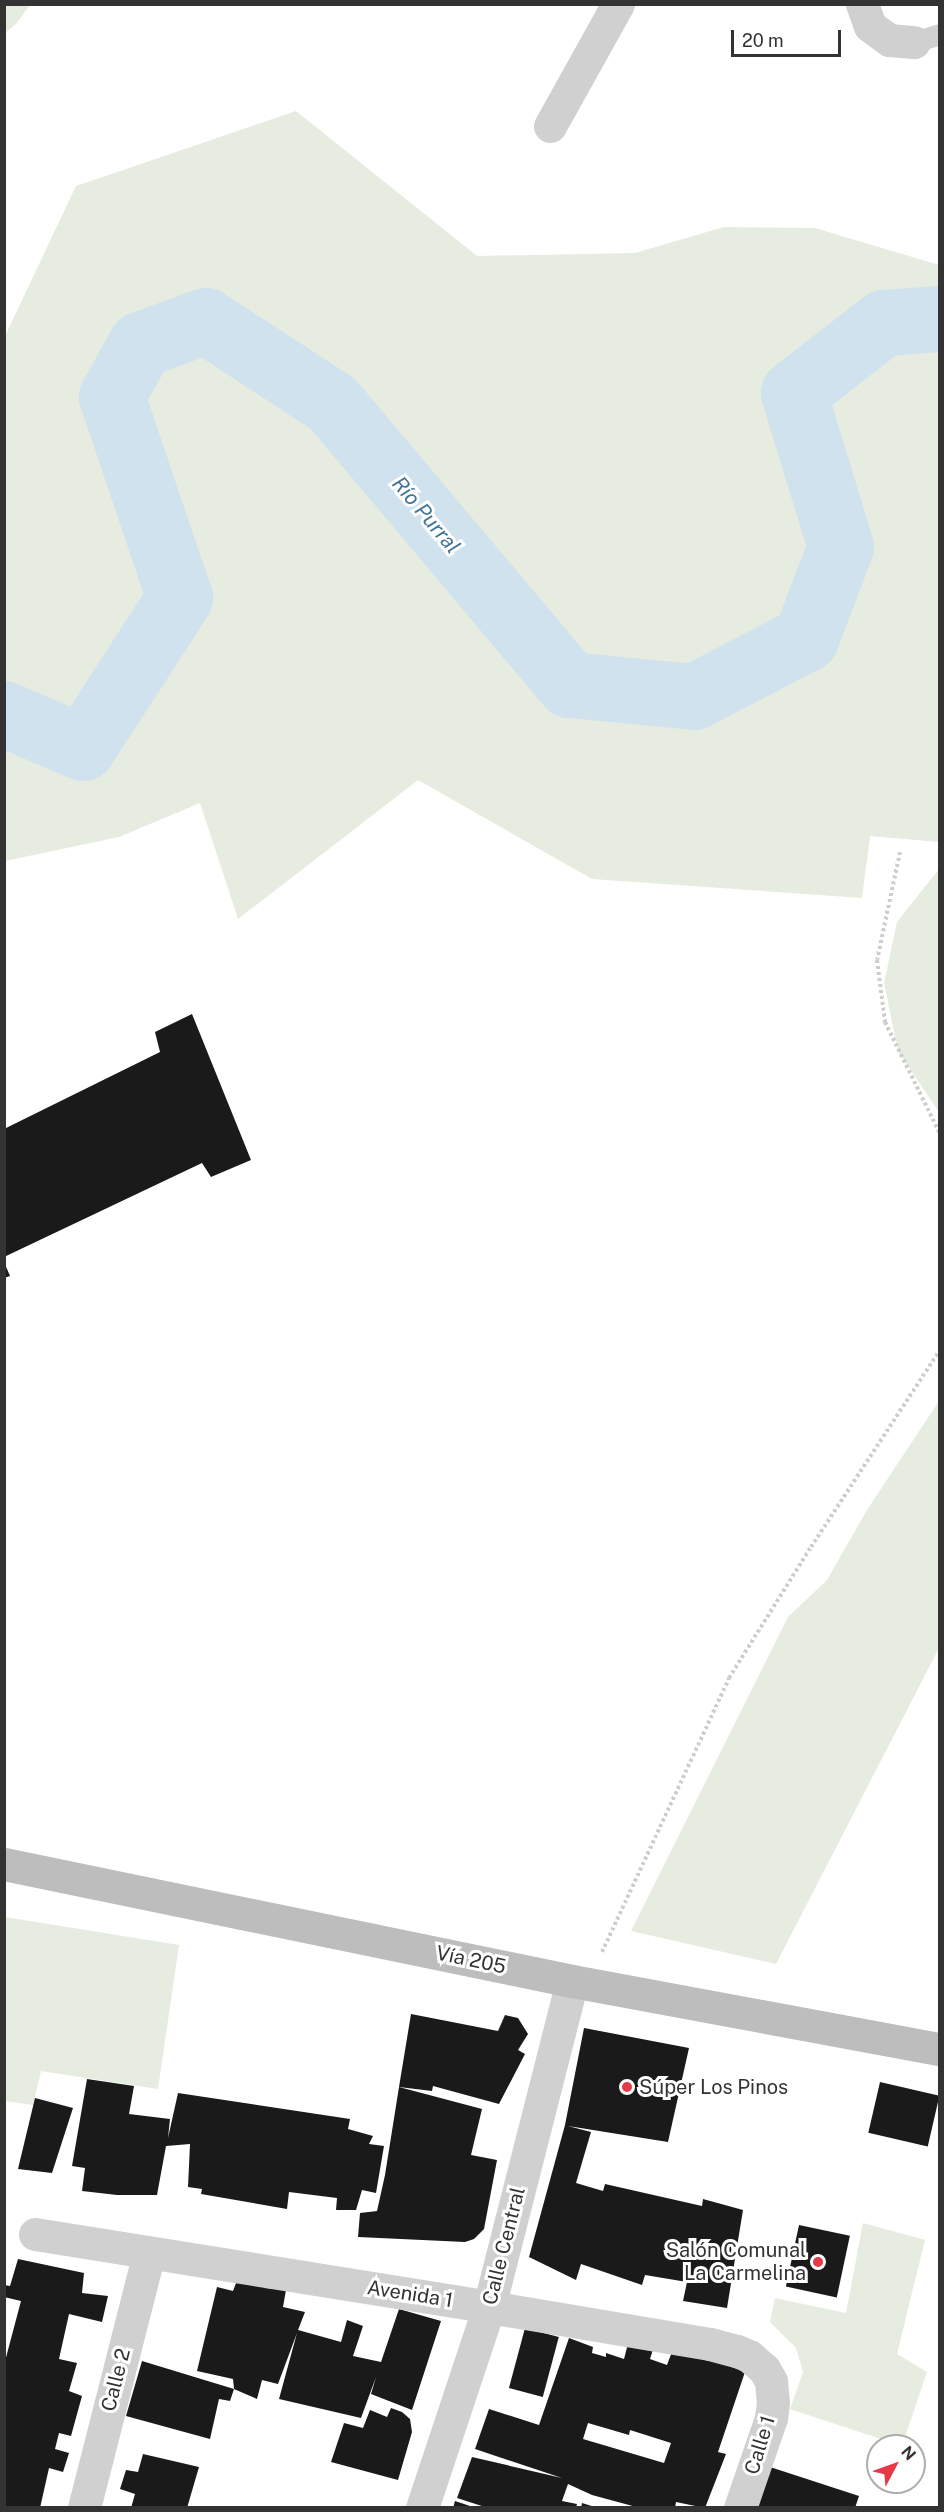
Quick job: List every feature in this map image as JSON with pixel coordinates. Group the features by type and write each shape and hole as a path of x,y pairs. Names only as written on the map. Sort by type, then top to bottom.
{"main road":[{"name":"Vía 205","path":"4,1864 581,1982 939,2049"}],"street":[{"path":"550,126 618,4"},
{"path":"862,4 870,26 889,40 927,38"},
{"name":"Calle Central","path":"422,2508 489,2307 581,1982"},
{"name":"Avenida 1","path":"35,2234 710,2343 749,2356 764,2369 771,2381"},
{"name":"Calle 2","path":"84,2508 149,2253"},
{"name":"Calle 1","path":"740,2508 771,2418 773,2402 771,2381"}],"path":[{"path":"900,852 877,960 885,1022 939,1134"},
{"path":"581,1982 604,1943 729,1678 939,1350"}],"shaded area":[{"path":"5,4 30,5 16,24 5,33"},
{"path":"296,111 477,256 635,253 724,227 815,228 939,265 939,842 870,836 862,898 592,879 418,780 238,919 200,803 119,837 5,861 5,336 76,186"},
{"path":"939,869 939,1112 898,1051 884,983 897,922"},
{"path":"939,1401 939,1648 776,1964 631,1931 788,1617 827,1580 867,1510"},
{"path":"5,1917 179,1945 158,2089 41,2071 33,2105 5,2101"},
{"path":"863,2223 925,2240 897,2354 927,2372 906,2434 866,2434 790,2409 803,2372 796,2348 770,2322 775,2298 846,2313"}],"building":[{"path":"192,1014 251,1160 211,1177 202,1163 4,1257 4,1129 160,1052 155,1032"},
{"path":"4,1262 10,1276 4,1278"},
{"path":"411,2014 498,2031 505,2015 518,2018 528,2034 518,2050 525,2054 499,2104 433,2086 432,2091 399,2087"},
{"path":"584,2028 689,2048 668,2142 568,2126 591,2132 576,2183 603,2191 605,2184 702,2206 703,2199 743,2210 727,2308 683,2301 687,2282 645,2275 642,2285 581,2264 576,2280 529,2257 565,2125"},
{"path":"87,2079 134,2086 129,2114 170,2119 168,2138 178,2093 350,2119 348,2129 373,2136 369,2144 384,2146 376,2193 362,2190 356,2210 336,2210 337,2198 289,2192 287,2209 201,2194 202,2189 188,2187 190,2144 166,2146 157,2195 117,2195 82,2191 85,2168 72,2166"},
{"path":"880,2082 939,2096 928,2146 868,2133"},
{"path":"399,2087 482,2109 471,2155 497,2160 484,2229 474,2239 465,2242 358,2237 360,2213 377,2211"},
{"path":"35,2098 73,2108 52,2173 18,2169"},
{"name":"Salón Comunal La Carmelina","path":"799,2225 850,2236 837,2297 786,2287"},
{"path":"18,2259 84,2273 82,2293 108,2296 102,2322 69,2314 59,2359 77,2363 69,2391 82,2396 71,2436 59,2433 55,2449 69,2453 63,2472 49,2468 40,2508 4,2508 4,2365 21,2301 4,2297 4,2285 10,2286"},
{"path":"241,2270 270,2273 265,2288 286,2290 283,2307 305,2312 298,2330 341,2342 347,2320 363,2326 353,2356 381,2362 399,2309 441,2321 412,2410 371,2394 376,2377 361,2418 279,2399 297,2333 278,2384 262,2380 257,2399 234,2389 233,2379 197,2371 217,2287 233,2291"},
{"path":"525,2328 559,2337 543,2397 509,2388"},
{"path":"631,2332 656,2340 650,2359 667,2365 676,2341 747,2366 718,2452 726,2454 705,2508 676,2502 675,2508 640,2508 592,2495 568,2484 562,2501 577,2504 576,2508 488,2508 457,2498 472,2457 562,2478 475,2449 489,2409 539,2425 569,2338 593,2347 592,2353 606,2357 606,2353 624,2359","holes":["588,2423 629,2435 630,2430 671,2443 664,2463 583,2439"]},
{"path":"142,2361 234,2389 230,2401 219,2399 210,2439 126,2416"},
{"path":"391,2408 402,2412 410,2419 412,2432 398,2480 331,2462 344,2423 363,2428 370,2410 387,2417"},
{"path":"143,2454 199,2467 187,2508 131,2508 135,2494 120,2489 126,2470 138,2472"},
{"path":"767,2466 859,2496 855,2508 756,2508"},
{"path":"455,2501 473,2507 473,2508 453,2508"},
{"path":"582,2503 595,2507 595,2508 581,2508"}],"waterway":[{"name":"Río Purral","path":"4,714 83,748 180,598 112,397 141,345 206,321 333,404 570,685 694,697 806,639 841,547 794,393 884,323 940,319"}],"place":[{"name":"Súper Los Pinos","path":"627,2087"},
{"name":"Salón Comunal La Carmelina","path":"818,2262"}]}
